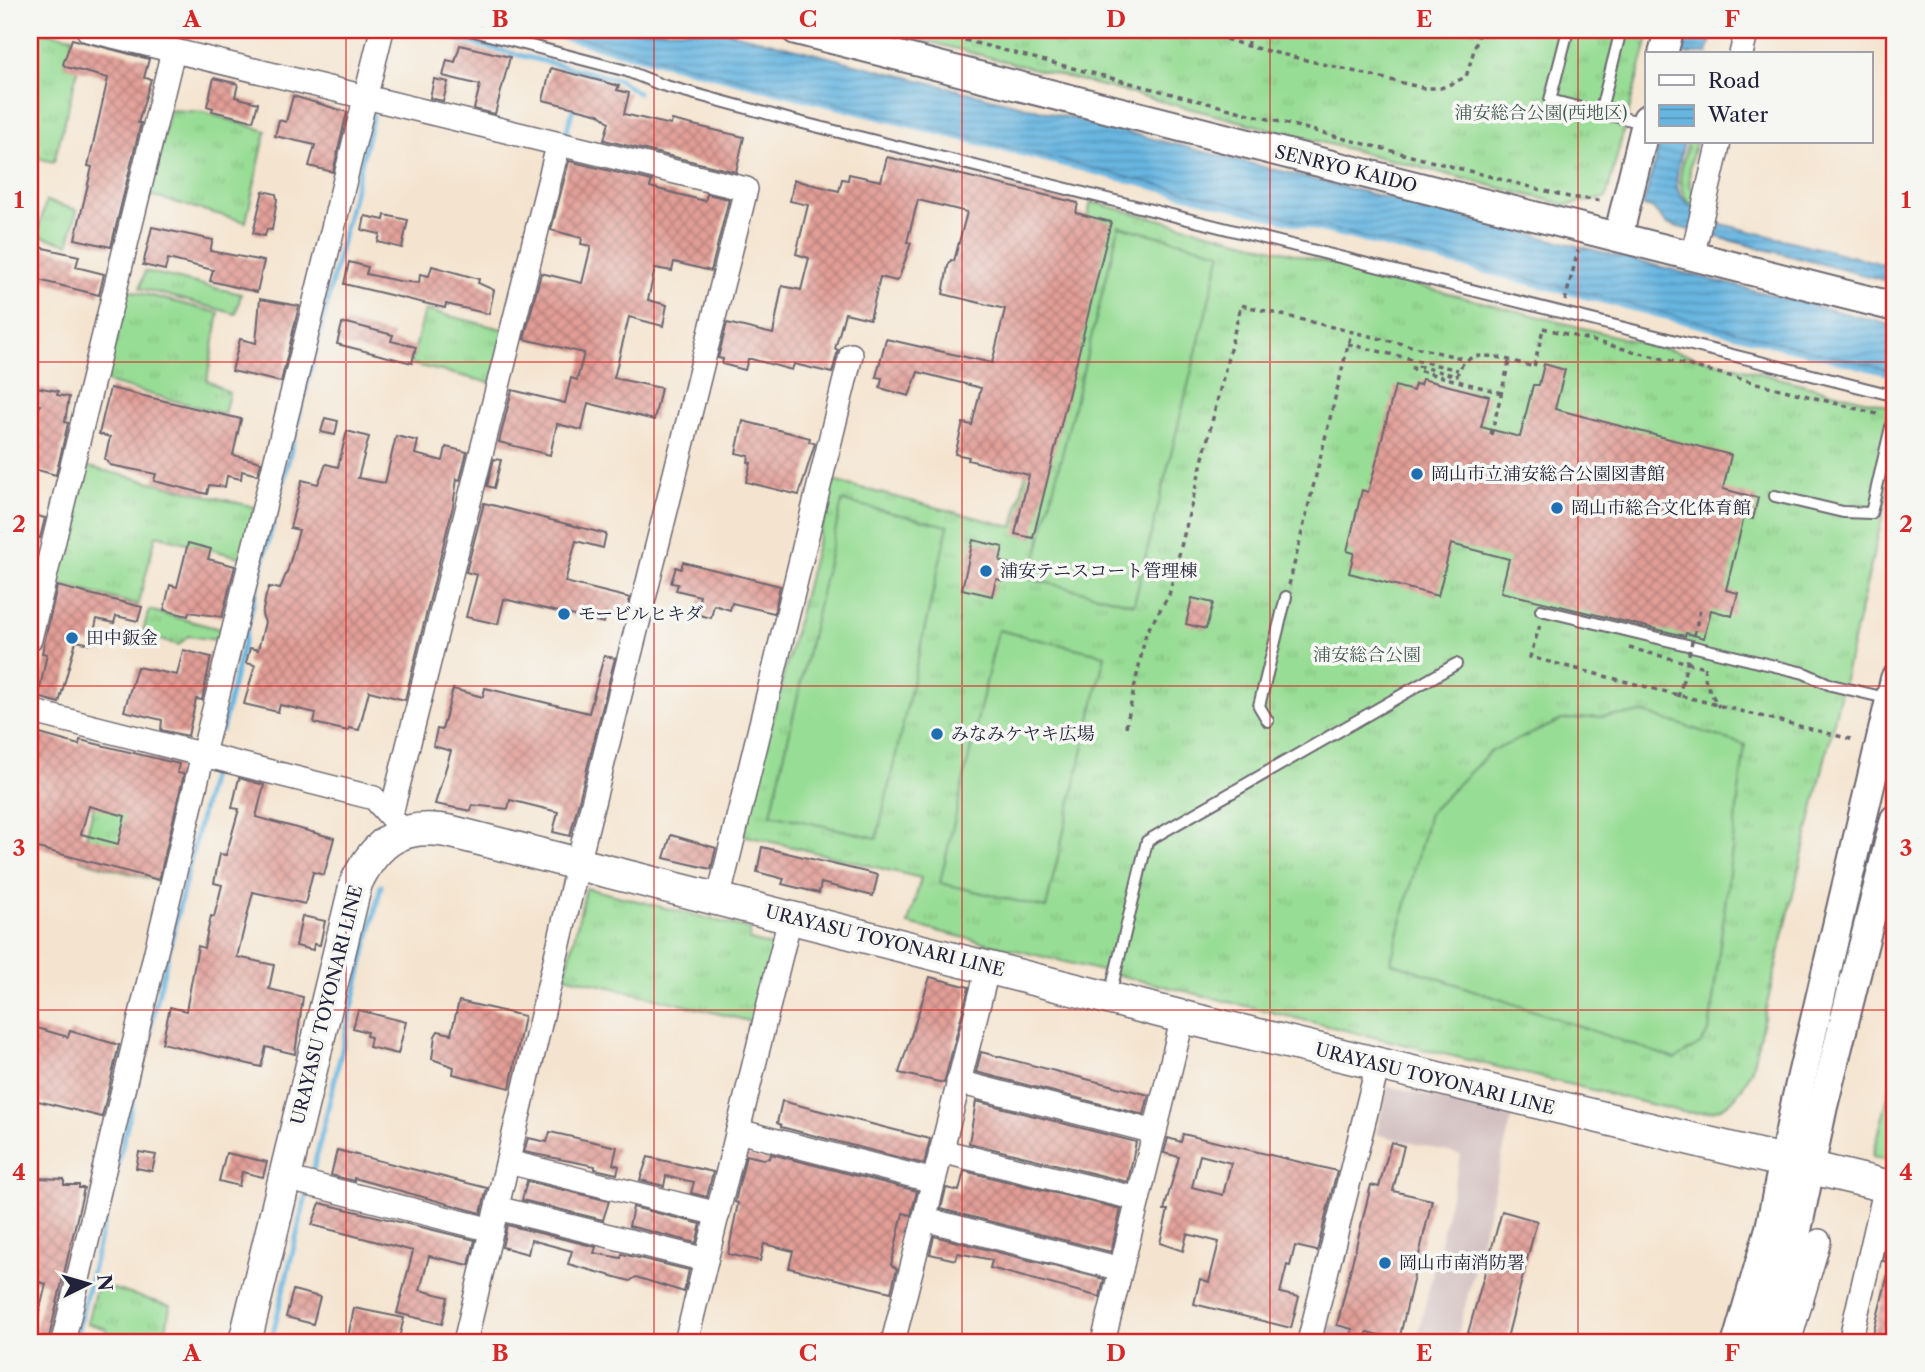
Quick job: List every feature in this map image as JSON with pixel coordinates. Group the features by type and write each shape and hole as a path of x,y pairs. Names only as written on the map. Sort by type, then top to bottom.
{"main road":[{"name":"URAYASU TOYONARI LINE","path":"245,1342 301,1182 356,883 367,859 396,824 435,829 578,863 1183,1017 1891,1187"}],"street":[{"path":"88,30 746,189 578,863 465,1342"},
{"path":"63,1342 203,754 382,30"},
{"name":"SENRYO KAIDO","path":"796,30 1618,237 1697,234 1895,307"},
{"path":"1664,52 1669,30"},
{"path":"1742,52 1747,30"},
{"path":"30,639 38,566 173,51"},
{"path":"1618,237 1645,125"},
{"path":"1697,234 1719,144"},
{"path":"396,824 558,145"},
{"path":"718,900 851,355"},
{"path":"1789,1342 1787,1307 1796,1166 1893,689"},
{"path":"30,710 374,798 396,824"},
{"path":"1737,1342 1770,1228 1796,1166 1885,896 1895,820"},
{"path":"686,1342 790,918"},
{"path":"893,1342 988,967"},
{"path":"1103,1342 1183,1017"},
{"path":"1309,1342 1378,1064"},
{"path":"958,1082 1155,1132"},
{"path":"738,1131 934,1181"},
{"path":"941,1151 1138,1199"},
{"path":"508,1161 718,1214"},
{"path":"301,1182 706,1260"},
{"path":"1850,1342 1891,1187"},
{"path":"924,1219 1121,1269"},
{"path":"1765,1342 1787,1307 1819,1241"}],"lane":[{"path":"470,30 627,71 662,85 791,120 1882,391 1894,399 1893,418 1871,513 1843,512 1775,496"},
{"path":"1568,30 1550,100 1645,121"},
{"path":"1600,113 1621,30"},
{"path":"1268,721 1259,706 1286,597"},
{"path":"1541,610 1804,673 1831,685 1893,689"},
{"path":"1110,998 1147,841 1456,664"}],"path":[{"path":"926,30 1570,197 1604,201"},
{"path":"1197,30 1247,46 1424,88 1441,88 1466,77 1480,30"},
{"path":"1247,46 1251,30"},
{"path":"1567,293 1580,243"},
{"path":"1126,727 1146,633 1169,595 1241,306 1465,359"},
{"path":"1502,393 1413,369 1414,365 1457,376 1465,359 1476,354 1534,367 1546,319"},
{"path":"1543,328 1893,418"},
{"path":"1286,597 1351,333"},
{"path":"1348,344 1458,370"},
{"path":"1491,435 1510,362"},
{"path":"1678,697 1701,607"},
{"path":"1540,625 1530,657 1854,740"},
{"path":"1709,652 1703,672 1718,707"}],"shaded area":[{"path":"1388,1086 1512,1117 1456,1342 1416,1342 1461,1155 1376,1134"},
{"path":"1328,1324 1399,1342 1323,1342"}],"green space":[{"path":"30,30 73,37 65,65 78,69 54,162 30,156"},
{"name":"浦安総合公園(西地区)","path":"883,30 1650,30 1606,198 1567,205"},
{"path":"170,110 204,112 266,131 246,222 149,195"},
{"path":"1688,144 1696,144 1690,179 1698,201 1696,209 1683,194 1681,170"},
{"path":"46,201 77,210 69,244 37,235"},
{"name":"浦安総合公園","path":"1091,202 1895,408 1895,463 1752,1068 1740,1090 1726,1105 1708,1112 1683,1112 908,924 921,878 743,835 833,481 1013,527"},
{"path":"1119,226 1221,252 1134,604 1031,579"},
{"path":"145,271 241,294 236,314 140,288"},
{"path":"128,290 219,313 207,380 229,393 224,414 106,382"},
{"path":"425,310 506,330 492,383 411,364"},
{"path":"85,466 255,507 243,558 156,535 138,605 55,583"},
{"path":"842,501 948,526 877,838 771,814"},
{"path":"149,610 227,631 224,641 188,636 179,645 142,635"},
{"path":"998,630 1105,655 1046,908 940,883"},
{"path":"1644,713 1745,745 1709,1032 1700,1044 1675,1059 1391,962 1429,813 1490,752 1562,720"},
{"path":"100,782 184,805 167,877 160,876 158,881 80,860"},
{"path":"586,888 750,929 750,940 775,947 757,1023 565,976"},
{"path":"1895,1068 1895,1161 1873,1156"},
{"path":"97,1284 170,1306 166,1331 172,1342 104,1342 107,1329 87,1323"}],"water":[{"path":"546,30 721,30 1895,326 1895,372"},
{"path":"1688,30 1713,30 1708,52 1682,52"},
{"path":"1659,144 1684,144 1677,173 1678,192 1691,206 1717,223 1895,267 1895,283 1667,224 1652,208 1643,206"}],"building":[{"path":"72,39 149,59 144,78 151,79 138,123 141,123 111,247 75,239 92,167 88,166 108,78 63,64"},
{"path":"460,45 510,57 495,114 474,109 480,85 443,76 447,60 455,62"},
{"path":"551,68 619,86 617,90 629,93 624,114 671,125 672,120 744,137 736,172 604,140 609,122 599,114 543,100"},
{"path":"214,78 238,84 235,97 258,103 253,121 212,111 213,108 207,106"},
{"path":"434,79 448,82 443,101 430,98"},
{"path":"293,96 347,112 333,172 309,166 315,145 275,136 279,120 286,122"},
{"path":"887,157 1078,203 1076,213 1111,222 1033,538 1015,534 1029,475 968,460 969,457 955,454 963,423 972,425 981,388 918,372 909,396 880,388 882,378 876,377 886,339 992,363 1005,309 943,294 948,266 951,260 954,261 967,212 918,200 907,242 911,243 899,278 896,281 880,277 870,319 845,313 835,349 838,350 832,373 794,364 792,370 751,359 748,359 745,370 722,364 723,359 718,358 727,323 773,334 782,286 801,290 809,258 796,254 808,205 790,201 794,180 839,191 842,179 848,180 849,174 881,181"},
{"path":"569,161 652,181 650,187 705,201 707,194 729,199 711,271 674,262 672,271 655,268 648,300 667,305 663,326 629,317 614,378 661,388 654,420 588,403 582,430 557,424 550,455 499,442 512,390 565,403 571,378 577,380 584,353 524,339 541,273 582,283 591,246 581,244 582,238 551,230"},
{"path":"263,191 276,194 277,199 272,230 267,229 265,236 253,233"},
{"path":"385,215 408,220 402,248 378,242 380,234 362,230 365,216 384,220"},
{"path":"152,227 213,240 210,251 264,261 257,292 210,281 213,270 168,259 165,270 143,265"},
{"path":"30,245 79,256 76,267 104,274 99,295 30,278"},
{"path":"349,262 368,267 366,274 399,281 419,283 420,274 429,276 432,266 479,279 478,283 494,290 489,314 446,304 445,308 344,284"},
{"path":"260,299 299,306 281,382 232,371 240,339 256,343"},
{"path":"342,324 393,335 391,341 416,347 412,363 337,344"},
{"name":"岡山市総合文化体育館","path":"1544,364 1565,370 1555,409 1731,455 1723,489 1758,498 1753,519 1744,517 1726,590 1738,593 1732,616 1711,610 1704,638 1686,633 1685,636 1501,592 1509,559 1451,544 1438,596 1349,573 1354,553 1347,551 1362,490 1368,492 1395,386 1413,391 1415,384 1420,385 1422,379 1489,396 1481,427 1520,437 1533,385 1539,385"},
{"path":"30,386 58,391 57,395 69,397 65,422 68,423 56,475 30,468 30,445 40,405 30,403"},
{"path":"110,388 241,419 233,455 261,462 258,475 242,471 241,479 227,476 225,487 209,485 207,494 154,481 156,474 110,465 105,459 110,437 99,434"},
{"path":"325,418 338,421 335,435 321,432"},
{"path":"743,421 810,438 809,442 815,443 799,495 746,482 751,463 748,462 749,456 736,453"},
{"path":"347,431 369,437 358,478 385,483 396,436 418,441 415,454 443,461 446,447 467,452 460,480 457,479 453,506 405,700 369,691 359,730 349,728 348,731 314,723 316,713 280,705 278,712 244,704 255,665 246,663 250,648 258,650 265,622 262,615 266,595 269,587 280,589 299,530 290,528 302,480 318,484 326,464 338,467"},
{"path":"494,459 501,460 494,488 487,486"},
{"path":"484,503 606,534 603,548 576,541 565,582 630,598 625,618 606,614 604,623 504,599 498,624 466,617 477,575 466,572"},
{"path":"30,514 45,518 40,538 30,536"},
{"name":"浦安テニスコート管理棟","path":"973,540 1003,547 1000,561 1009,564 1005,581 996,579 992,596 962,589"},
{"path":"188,543 211,549 208,559 235,566 222,617 189,612 188,616 164,610 170,585 177,587"},
{"path":"683,562 780,586 774,613 732,603 730,610 714,605 711,618 696,614 700,596 676,590 678,584 671,583 676,567 681,569"},
{"path":"57,586 142,607 138,621 116,616 114,623 97,619 91,644 76,641 59,703 38,697 47,654 42,653"},
{"path":"1192,598 1213,603 1206,629 1186,624"},
{"path":"183,650 211,657 202,700 196,699 188,736 161,730 162,720 124,711 137,667 177,675"},
{"path":"604,656 615,658 570,836 553,832 558,812 510,800 508,809 472,805 471,811 435,804 451,751 433,746 437,729 442,730 453,689 483,697 485,688 589,713"},
{"path":"40,734 79,745 80,740 179,764 177,773 184,774 159,880 30,846 30,747 37,749","holes":["89,806 125,816 118,844 81,834"]},
{"path":"239,778 264,785 256,817 334,838 324,875 313,872 305,904 253,892 237,957 274,965 269,989 303,997 295,1054 266,1047 261,1067 162,1043 170,1007 186,1011 198,946 204,948 211,916 214,917 222,885 214,883 220,854 226,855 239,809 232,808"},
{"path":"671,835 716,848 711,869 664,858"},
{"path":"762,847 878,875 873,896 821,883 819,893 782,884 784,879 757,872"},
{"path":"302,916 325,921 320,945 314,944 313,950 296,946"},
{"path":"930,977 969,987 944,1083 899,1073"},
{"path":"459,1001 524,1016 510,1088 453,1074 454,1067 432,1059 435,1036 438,1031 451,1034"},
{"path":"358,1010 406,1022 398,1054 369,1047 371,1037 366,1036 367,1032 353,1028"},
{"path":"30,1026 68,1037 70,1031 119,1045 102,1117 30,1099"},
{"path":"981,1052 1149,1095 1144,1115 976,1072"},
{"path":"782,1101 930,1139 924,1164 781,1127 777,1123"},
{"path":"976,1101 1136,1142 1128,1182 969,1143"},
{"path":"550,1132 617,1147 613,1164 619,1166 617,1174 595,1169 595,1166 524,1152 528,1138 547,1142"},
{"path":"1183,1134 1337,1171 1317,1251 1295,1246 1290,1266 1287,1265 1280,1293 1299,1297 1291,1328 1194,1304 1200,1279 1209,1282 1219,1242 1187,1234 1183,1251 1160,1243 1168,1210 1164,1210 1179,1157 1164,1153 1168,1138 1181,1142","holes":["1200,1155 1231,1163 1223,1195 1192,1187"]},
{"name":"岡山市南消防署","path":"1391,1142 1404,1146 1393,1191 1432,1200 1399,1340 1367,1332 1365,1340 1351,1336 1352,1329 1337,1325 1371,1185 1379,1187"},
{"path":"337,1150 487,1188 481,1213 354,1178 354,1181 331,1175"},
{"path":"139,1152 156,1155 152,1171 136,1168"},
{"path":"226,1153 267,1162 263,1177 242,1172 239,1186 219,1181"},
{"path":"771,1154 917,1191 911,1215 903,1213 891,1265 897,1269 891,1292 789,1268 793,1251 764,1244 760,1261 728,1254 738,1203 735,1202 746,1155 763,1159 770,1158"},
{"path":"648,1157 713,1172 707,1197 691,1193 694,1182 666,1176 664,1186 640,1180"},
{"path":"964,1171 1121,1209 1111,1252 941,1209 946,1188 959,1191"},
{"path":"36,1178 64,1179 64,1185 79,1185 79,1188 84,1188 48,1342 32,1342 46,1284 30,1279 30,1204 35,1204"},
{"path":"527,1181 609,1201 603,1220 522,1200"},
{"path":"320,1203 475,1240 469,1265 429,1256 420,1290 448,1297 442,1324 397,1313 413,1251 312,1225"},
{"path":"633,1207 701,1224 696,1243 629,1226"},
{"path":"1502,1211 1537,1221 1506,1342 1468,1333"},
{"path":"507,1225 596,1247 594,1253 621,1258 622,1254 689,1270 684,1292 636,1277 630,1281 568,1264 572,1251 531,1240 528,1254 502,1247"},
{"path":"934,1236 1104,1279 1100,1297 990,1268 992,1260 958,1253 956,1260 930,1254"},
{"path":"1886,1247 1895,1249 1895,1264 1883,1261"},
{"path":"1890,1266 1895,1267 1895,1331 1892,1330 1889,1342 1871,1342"},
{"path":"293,1290 320,1297 313,1324 286,1317"},
{"path":"354,1308 404,1318 398,1342 347,1342"}],"waterway":[{"path":"182,41 185,30"},
{"path":"419,30 619,80 638,93"},
{"path":"534,30 1895,375"},
{"path":"566,134 575,101"},
{"path":"222,730 373,115"},
{"path":"30,669 36,645"},
{"path":"75,1342 215,766"},
{"path":"311,1179 381,886"},
{"path":"271,1342 308,1188"}],"place":[{"name":"岡山市立浦安総合公園図書館","path":"1417,474"},
{"name":"岡山市総合文化体育館","path":"1557,508"},
{"name":"浦安テニスコート管理棟","path":"986,571"},
{"name":"モービルヒキダ","path":"564,614"},
{"name":"田中鈑金","path":"72,638"},
{"name":"みなみケヤキ広場","path":"937,734"},
{"name":"岡山市南消防署","path":"1385,1263"}]}
